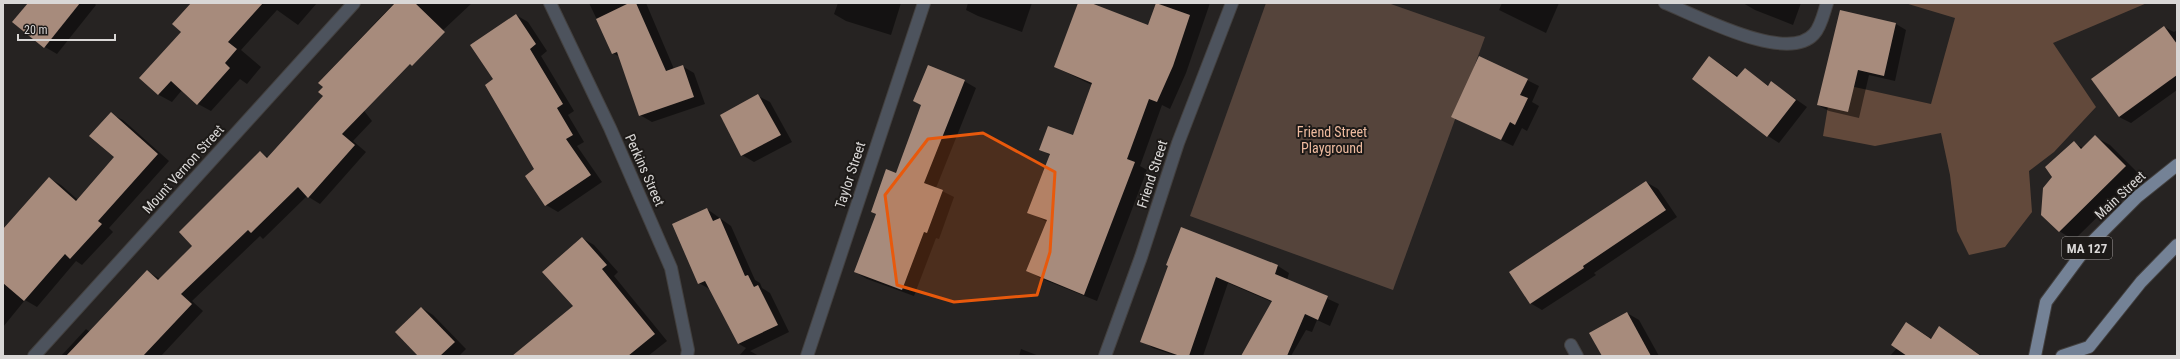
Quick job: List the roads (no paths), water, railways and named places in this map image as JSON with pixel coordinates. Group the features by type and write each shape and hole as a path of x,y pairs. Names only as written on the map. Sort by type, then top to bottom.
{"main road":[{"name":"Main Street","path":"2035,356 2046,302 2086,248 2137,197 2177,165"},
{"path":"2062,356 2089,347 2141,282 2177,245"}],"street":[{"name":"Mount Vernon Street","path":"34,356 354,3"},
{"name":"Perkins Street","path":"550,3 610,128 671,268 688,350 687,356"},
{"name":"Taylor Street","path":"807,356 924,3"},
{"name":"Friend Street","path":"1105,356 1141,257 1178,144 1232,3"},
{"path":"1665,3 1759,41 1781,45 1803,42 1815,34 1827,3"},
{"path":"1571,345 1577,356"}],"park label":[{"name":"Friend Street Playground","path":"1332,140"}]}
